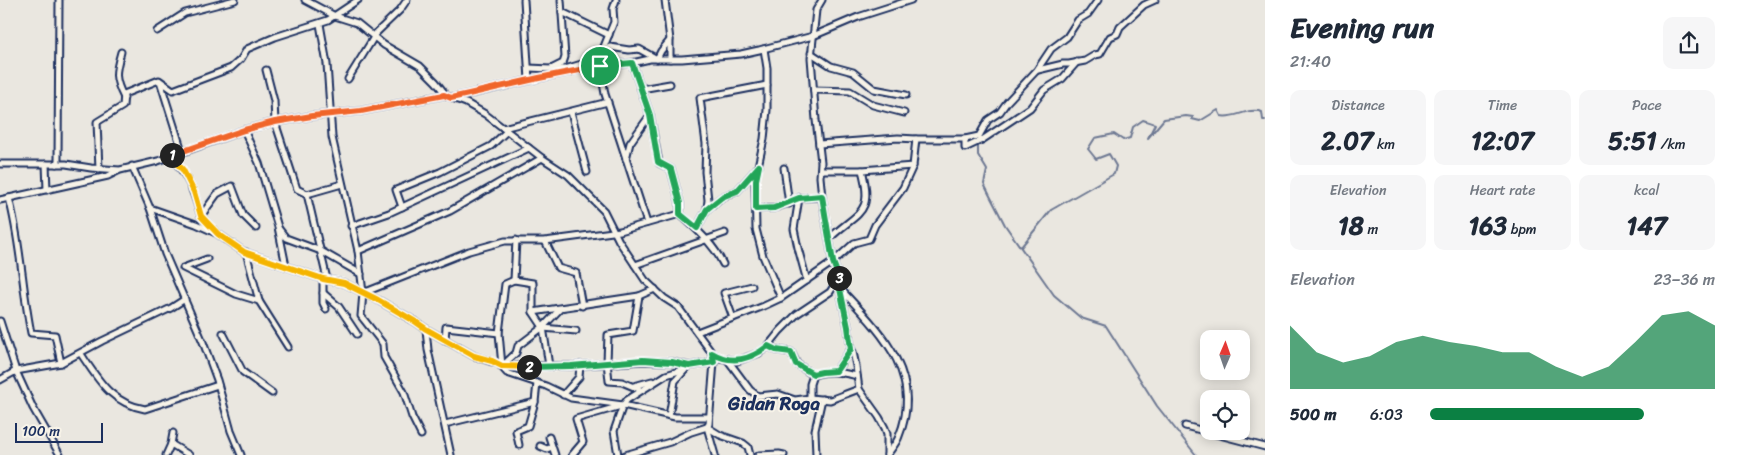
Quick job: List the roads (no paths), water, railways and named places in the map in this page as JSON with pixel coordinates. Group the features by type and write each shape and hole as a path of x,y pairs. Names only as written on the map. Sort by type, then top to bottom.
{"street":[{"path":"56,164 58,161 59,0"},
{"path":"157,31 185,12 235,0"},
{"path":"305,0 335,16 357,23 392,50 420,66 442,89 444,95"},
{"path":"159,80 173,90 231,68 241,59 247,49 303,27 320,24 358,0"},
{"path":"348,79 374,36 400,10 407,0"},
{"path":"524,0 529,80"},
{"path":"551,69 563,63 564,57 561,0"},
{"path":"603,49 614,22 613,9 616,0"},
{"path":"665,0 670,40 670,59"},
{"path":"822,0 816,10 812,52 822,196 833,262 839,278 838,286 848,327 859,389 885,428 887,434 887,455"},
{"path":"451,98 600,66 657,59 741,54 813,36 858,17 911,0"},
{"path":"819,144 898,138 965,139 980,136 988,120 1000,112 1037,70 1051,49 1067,37 1078,20 1088,14 1098,0"},
{"path":"1037,70 1063,64 1085,62 1100,54 1110,37 1117,34 1120,27 1144,5 1155,0"},
{"path":"562,12 609,34"},
{"path":"320,24 327,64 332,136 358,251 364,293 361,316 383,344 384,357 404,392 420,435"},
{"path":"657,59 670,40"},
{"path":"529,68 565,69 585,63 587,56 610,48 629,50 639,48 657,59"},
{"path":"764,48 767,68 767,110 756,180 756,229 762,256 781,298"},
{"path":"121,52 116,68 116,83 124,99"},
{"path":"812,52 831,66 853,72 874,89 906,95"},
{"path":"965,139 965,148 982,140 1019,116 1030,108 1044,90 1062,79 1077,62"},
{"path":"632,63 650,115 658,162 671,169 680,203 680,214"},
{"path":"600,66 604,94 648,223"},
{"path":"266,70 274,101 275,122 297,189 307,194 342,184"},
{"path":"99,169 97,122 123,106 124,94 159,80"},
{"path":"159,80 182,151"},
{"path":"641,89 670,84"},
{"path":"697,228 707,209 708,200 705,172 706,144 700,98 767,85"},
{"path":"814,90 850,91 873,105 904,113"},
{"path":"0,200 108,176 132,166 158,161 244,130 275,122 361,111 444,95 466,103 485,114 542,158 568,175 604,212 645,280 678,307 697,332 712,353 714,362 709,424 707,427 715,455"},
{"path":"402,207 396,190 440,172 491,146 505,129 608,102"},
{"path":"571,112 586,172"},
{"path":"626,159 630,143 650,115"},
{"path":"244,130 259,163 278,227 286,266"},
{"path":"697,332 781,298 833,262 854,243 869,238 875,224 903,188 913,166 916,139"},
{"path":"351,226 402,207 529,148"},
{"path":"170,156 183,170 194,192 201,216 218,234"},
{"path":"358,251 450,211 542,158"},
{"path":"0,164 56,164 120,170"},
{"path":"46,164 47,190"},
{"path":"132,166 203,342 231,431 241,455"},
{"path":"707,209 722,197 737,191 759,166"},
{"path":"821,170 862,170 913,166"},
{"path":"784,168 789,204"},
{"path":"830,238 844,224 860,214 866,202 867,188 862,170"},
{"path":"201,216 217,194 232,186 243,215 256,228"},
{"path":"307,194 321,252 325,279 323,294 326,309"},
{"path":"756,209 774,208 789,204 799,198 822,196"},
{"path":"9,198 20,247 25,302 31,333 55,335 61,363"},
{"path":"799,198 794,229 807,281"},
{"path":"150,208 218,234 246,252 325,279 344,283 474,356 492,361 502,366 508,373 571,398 624,406 669,416 709,417"},
{"path":"364,293 469,251 505,241 545,241 620,231 680,214"},
{"path":"680,214 697,228 713,246 724,264"},
{"path":"278,227 286,238 321,252 361,274"},
{"path":"635,265 725,232"},
{"path":"514,280 516,240"},
{"path":"545,241 558,268 576,273 582,306"},
{"path":"246,252 259,302 288,347"},
{"path":"207,259 183,268 236,294 259,302"},
{"path":"502,366 499,334 505,284 514,280 532,283 533,312 543,328 549,366"},
{"path":"733,318 724,294 752,286"},
{"path":"712,353 737,361 759,352 768,346 788,322 838,286"},
{"path":"838,286 888,342 902,372 906,393 905,415 899,436 887,455"},
{"path":"533,312 639,296 654,289"},
{"path":"323,294 339,307 357,334"},
{"path":"639,296 633,331 608,335 607,362 610,381 622,382 641,390"},
{"path":"0,380 16,371 61,363 81,354 102,341 157,316 185,299"},
{"path":"502,366 516,353 518,346 543,328 561,308"},
{"path":"0,321 16,371 33,408 60,455"},
{"path":"445,340 446,327 499,334"},
{"path":"543,328 576,332"},
{"path":"426,329 436,393 451,455"},
{"path":"223,333 243,372 272,393"},
{"path":"768,346 776,350 791,352 796,364 813,374 836,371 857,376"},
{"path":"836,371 851,349"},
{"path":"81,354 108,392 123,403 135,407 146,409 218,385"},
{"path":"727,359 755,395 778,394 795,400 810,398 832,400 859,389"},
{"path":"502,366 580,365 643,360 672,362 689,366"},
{"path":"618,455 614,431 628,400 666,375 689,366 714,362"},
{"path":"563,395 579,378 580,365"},
{"path":"669,416 675,381 689,366"},
{"path":"810,398 810,384 813,374"},
{"path":"634,386 655,381"},
{"path":"519,445 516,431 528,426 535,402 537,383"},
{"path":"816,455 815,430 822,400"},
{"path":"445,424 535,402"},
{"path":"572,455 583,442 576,418 624,406"},
{"path":"1185,426 1265,447"},
{"path":"625,455 670,442 707,427"},
{"path":"707,427 720,435 747,446 750,455"},
{"path":"166,455 173,433"},
{"path":"549,437 555,455"},
{"path":"171,444 189,455"},
{"path":"540,446 547,449 552,447"},
{"path":"759,455 784,455"}],"waterway":[{"path":"1021,247 1051,210 1114,174 1116,166 1109,154 1096,159 1088,149 1095,138 1114,134 1123,140 1130,138 1133,127 1143,120 1155,124 1148,138 1164,119 1186,116 1200,121 1218,110 1221,116 1231,116 1252,111 1262,112 1263,120 1265,120"},
{"path":"978,145 978,155 987,170 984,184 989,194 1005,225 1054,295 1081,318 1106,326 1157,406 1196,455"}],"district":[{"name":"Gidan Roga","path":"774,403"}]}
